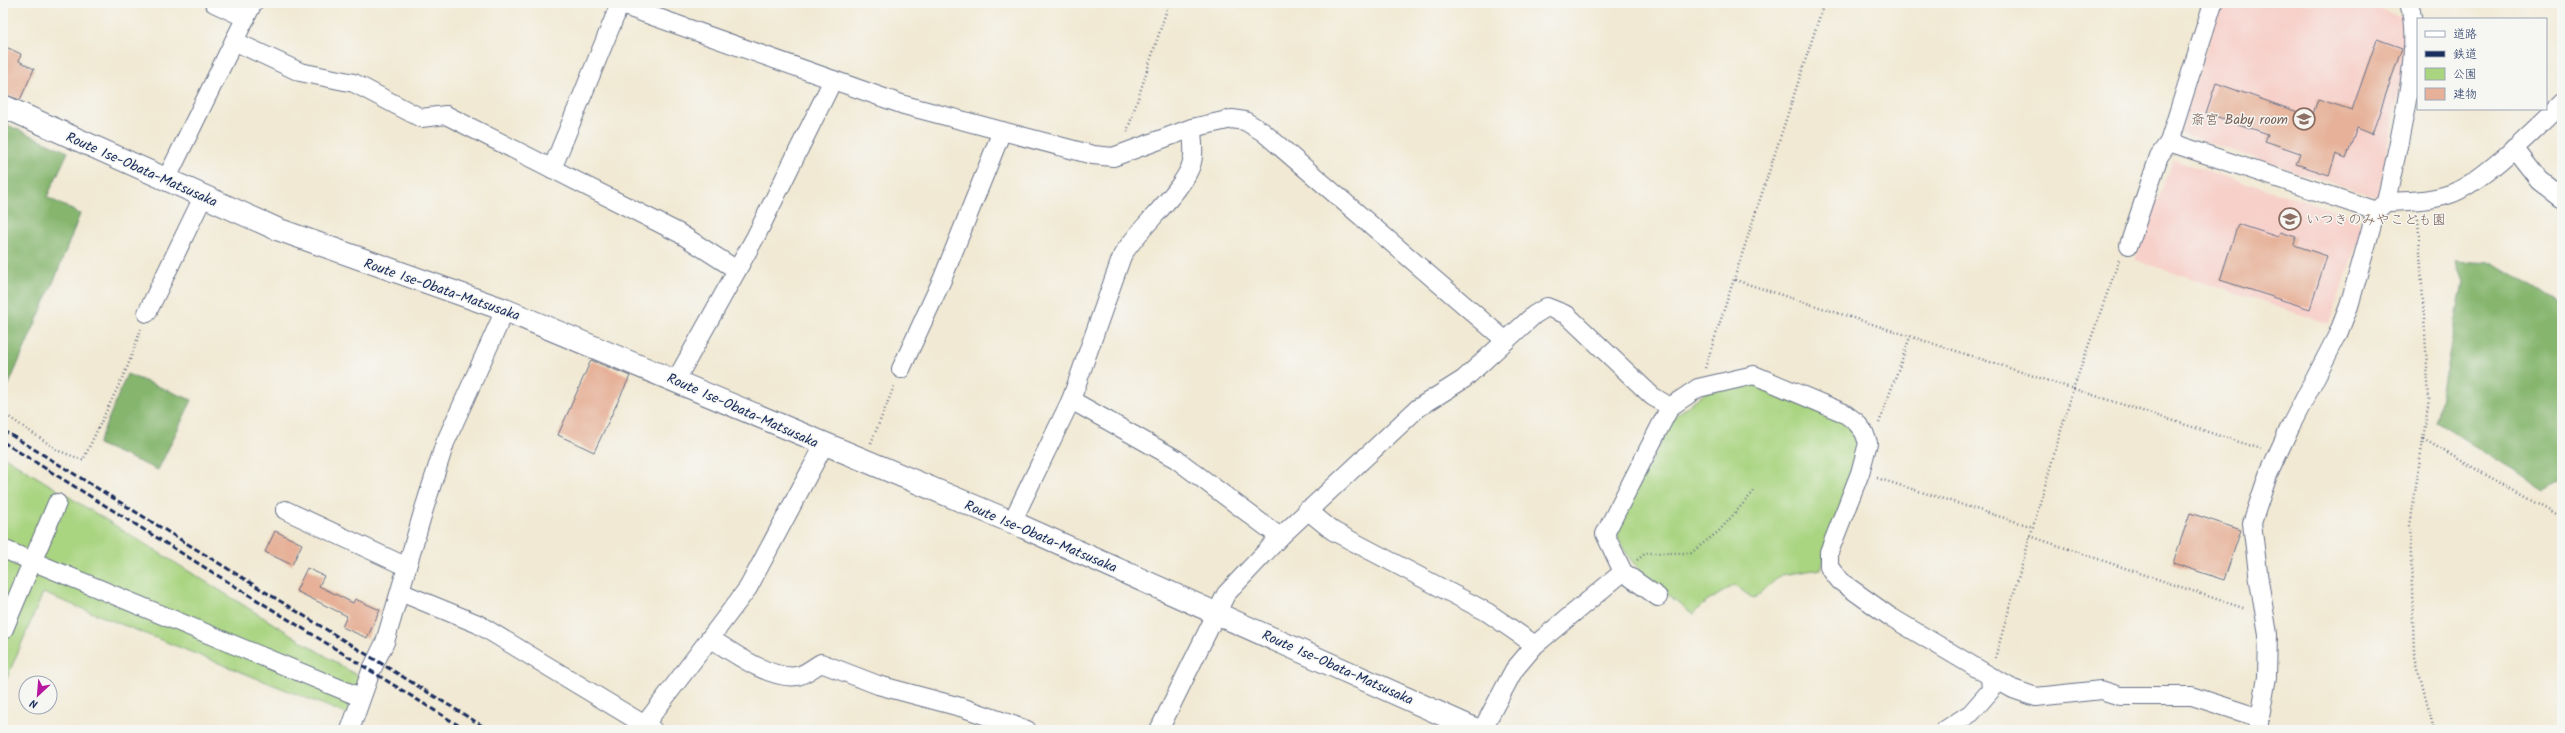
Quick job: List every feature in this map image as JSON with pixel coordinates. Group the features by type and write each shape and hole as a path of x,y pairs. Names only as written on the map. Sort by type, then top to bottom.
{"main road":[{"name":"Route Ise-Obata-Matsusaka","path":"3,106 277,229 347,256 505,310 676,380 864,462 1012,522 1477,730"}],"street":[{"path":"166,180 250,10 214,3"},
{"path":"2129,245 2159,156 2169,142 2213,3"},
{"path":"1658,597 1623,572 1605,534 1670,406 1698,388 1732,379 1754,376 1761,377 1844,413 1856,422 1864,432 1868,443 1860,473 1829,552 1829,567 1840,581 1888,616 1990,676 2013,688 2036,697 2101,690 2120,696 2192,696 2259,724 2267,677 2268,634 2253,542 2252,523 2277,454 2338,334 2349,306 2381,207 2410,76 2413,48 2409,3"},
{"path":"552,169 618,4 904,105 1093,155 1113,157 1192,128 1232,119 1245,121 1263,132 1506,340"},
{"path":"234,41 300,72 354,83 420,118 446,115 679,233 737,270"},
{"path":"676,380 756,236 833,80"},
{"path":"2169,142 2381,207 2451,194 2474,179 2514,148 2562,103"},
{"path":"1012,522 1071,400 1122,256 1131,241 1175,190 1192,162 1192,128"},
{"path":"901,369 942,280 1002,131"},
{"path":"2514,148 2539,180 2562,198"},
{"path":"147,313 203,197"},
{"path":"1159,730 1215,613 1226,594 1307,510 1322,498 1418,408 1464,379 1534,315 1547,307 1567,316 1652,396 1670,406"},
{"path":"353,729 360,697 385,642 424,508 445,443 505,310"},
{"path":"1071,400 1176,459 1280,537"},
{"path":"400,592 478,624 649,727 710,638 748,588 824,445"},
{"path":"3,631 57,503"},
{"path":"285,510 408,567"},
{"path":"1307,510 1333,531 1487,612 1535,645"},
{"path":"3,549 360,697"},
{"path":"1482,730 1514,670 1535,645 1623,572"},
{"path":"710,638 754,665 785,676 798,676 821,663 878,686 964,708 1027,730"},
{"path":"1945,730 1971,713 1991,690 1990,676"}],"path":[{"path":"1129,152 1126,134 1169,3"},
{"path":"1698,388 1735,280 1824,3"},
{"path":"2418,201 2428,400 2410,526 2414,653 2434,730"},
{"path":"1990,676 2072,389 2122,254 2129,245"},
{"path":"1735,280 2277,454"},
{"path":"3,413 59,451 84,460 127,368 147,313"},
{"path":"1868,443 1876,432 1910,337"},
{"path":"864,462 901,369"},
{"path":"2423,439 2562,518"},
{"path":"1860,473 2033,526"},
{"path":"1623,572 1646,553 1691,553 1719,531 1756,489"},
{"path":"2030,536 2265,616"}],"shaded area":[{"path":"2221,3 2359,3 2406,18 2404,68 2378,198 2179,133"},
{"path":"2173,160 2355,217 2362,228 2329,324 2135,260"}],"green space":[{"path":"3,123 68,152 47,197 80,214 56,276 3,398"},
{"path":"2455,261 2493,263 2562,305 2562,481 2545,490 2436,421 2463,282"},
{"path":"127,374 192,400 158,470 98,444"},
{"path":"1756,381 1843,419 1862,440 1821,569 1781,575 1754,599 1734,585 1702,605 1693,614 1658,587 1637,567 1620,543 1615,529 1675,416 1704,393"},
{"path":"3,456 361,678 349,715 43,593 3,687"}],"building":[{"path":"2377,39 2402,48 2372,134 2357,128 2346,158 2336,154 2329,175 2296,164 2300,153 2265,141 2268,134 2206,113 2216,83 2312,117 2318,99 2352,110"},
{"path":"6,47 21,54 19,61 34,69 20,100 3,94 3,55"},
{"name":"いつきのみやこども園","path":"2238,224 2278,237 2280,232 2296,237 2294,245 2327,256 2310,309 2220,280"},
{"path":"591,360 630,376 594,452 558,435"},
{"path":"2190,513 2241,530 2224,580 2173,563"},
{"path":"275,531 302,544 292,565 265,552"},
{"path":"307,568 324,576 319,586 353,603 355,599 380,610 367,638 342,627 347,616 296,591"}],"railway":[{"path":"3,430 489,730"},
{"path":"3,442 466,730"}],"place":[{"name":"斎宮 Baby room","path":"2304,119"},
{"name":"いつきのみやこども園","path":"2290,219"}]}
